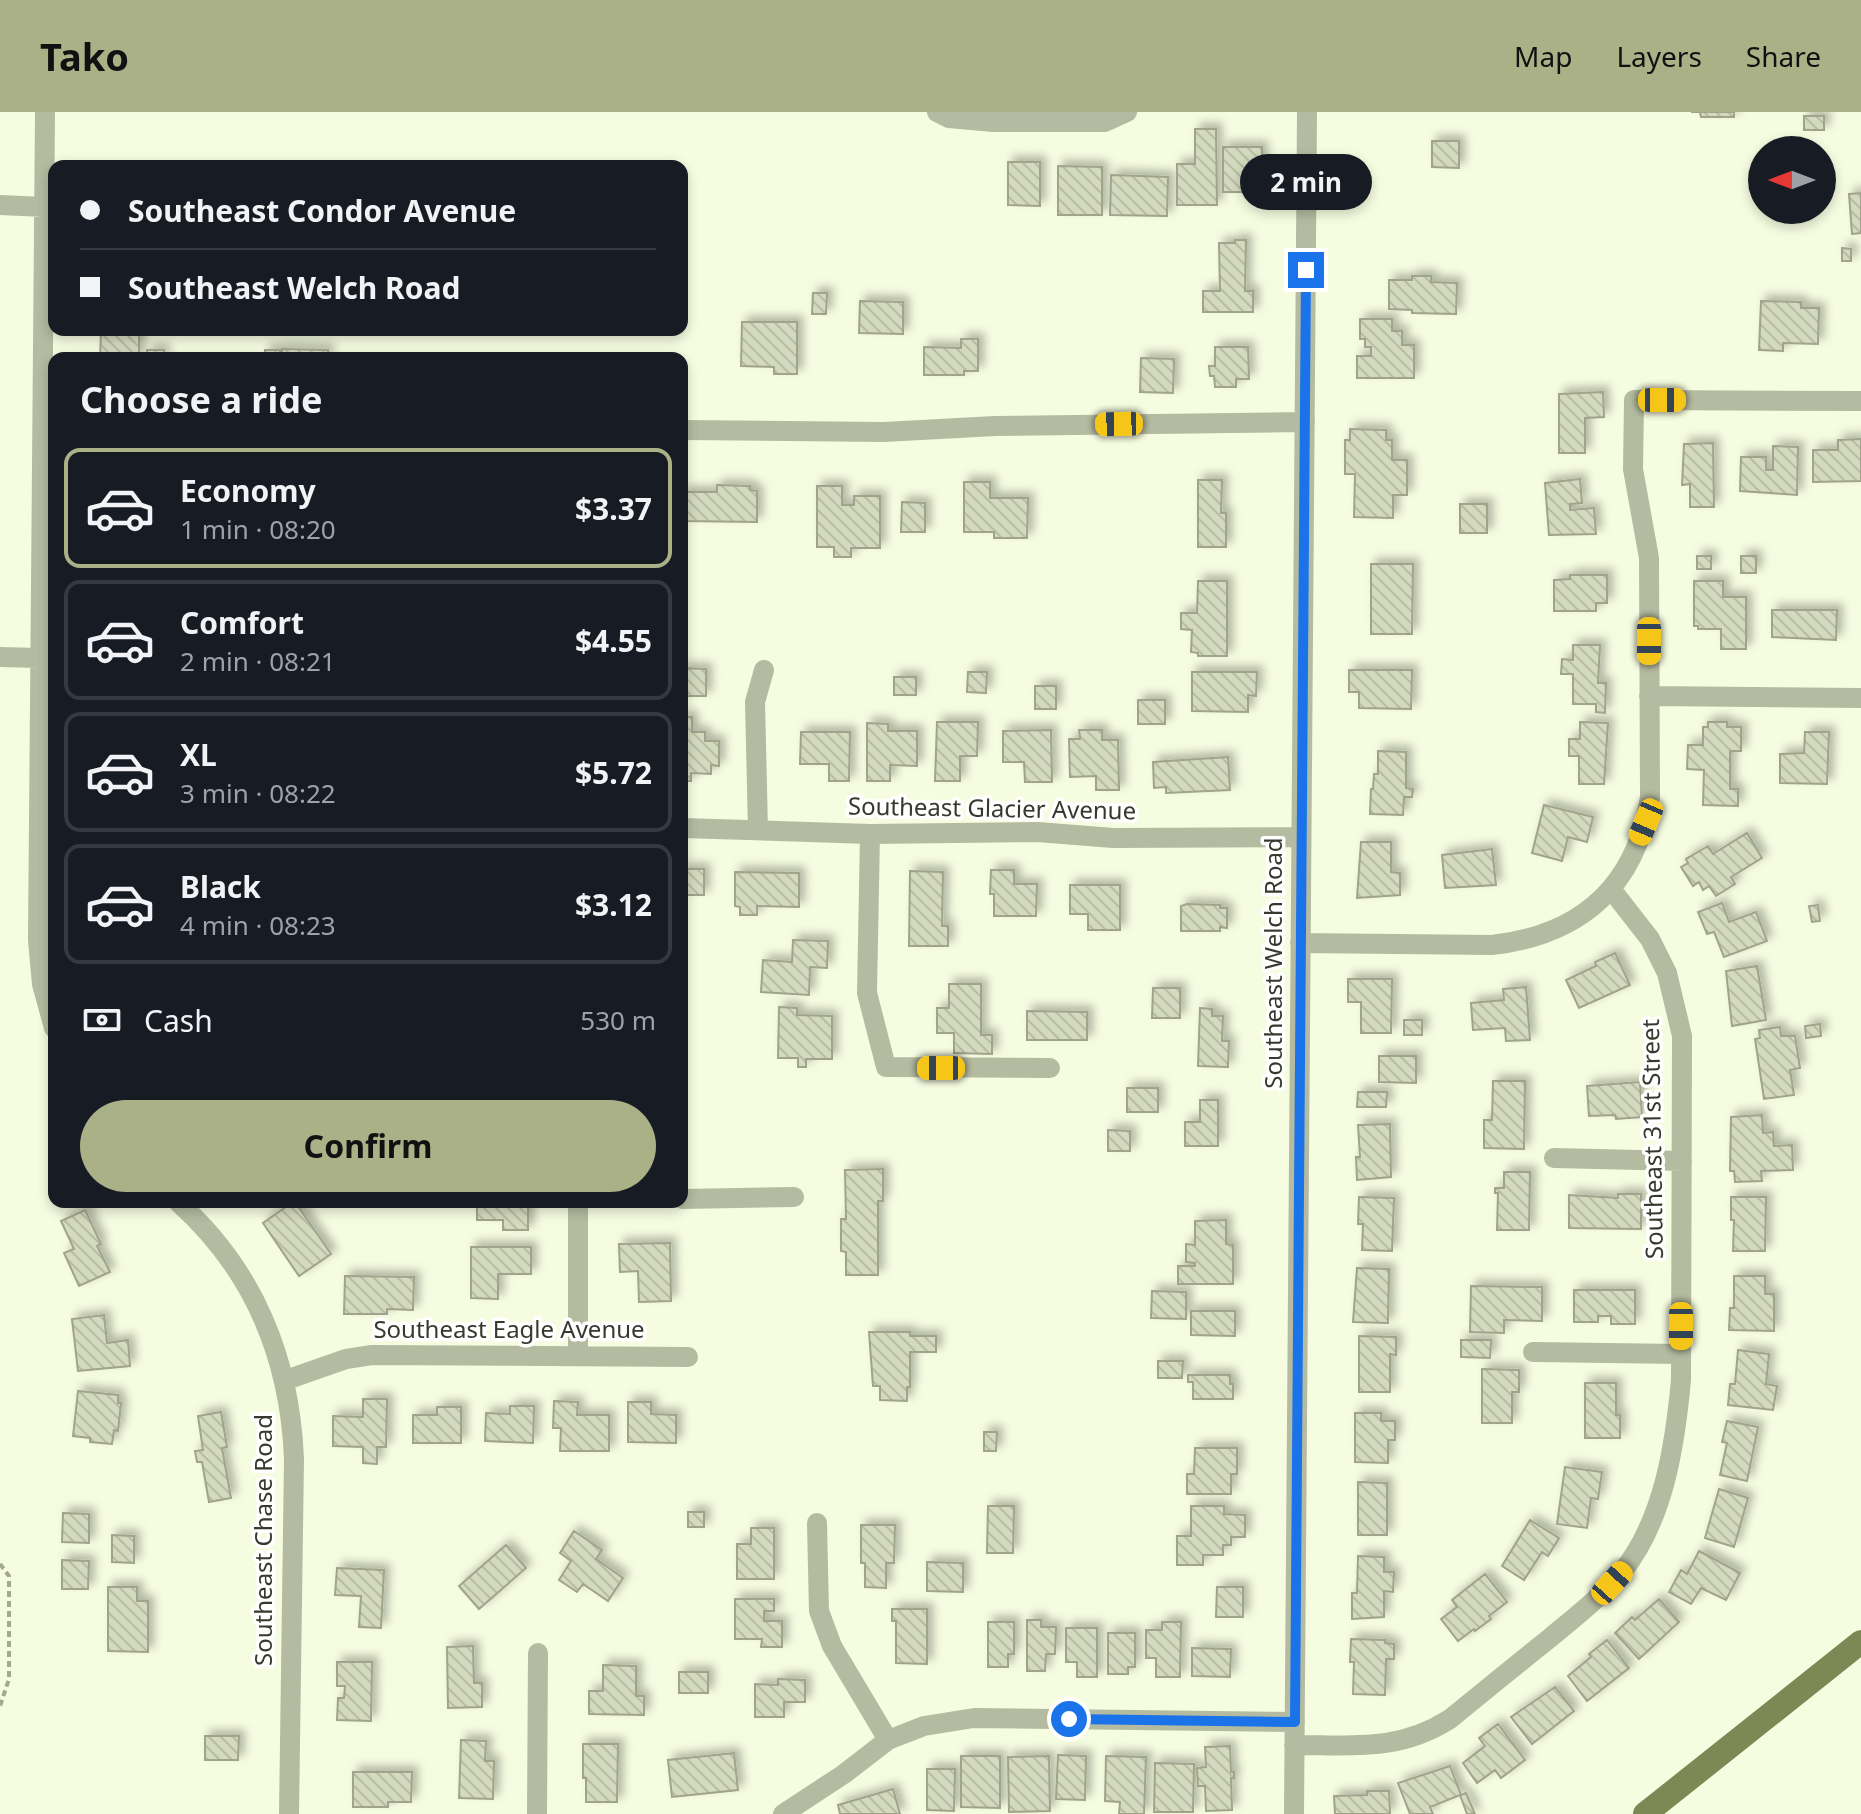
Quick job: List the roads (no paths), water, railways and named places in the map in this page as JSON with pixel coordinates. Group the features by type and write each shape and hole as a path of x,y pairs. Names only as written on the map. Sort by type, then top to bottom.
{"main road":[{"path":"1645,1814 1861,1642"}],"street":[{"path":"45,112 48,435 40,658 38,940 42,984 48,1006"},
{"path":"937,112 949,118 993,122 1105,122 1126,113"},
{"name":"Southeast Welch Road","path":"1294,1814 1307,112"},
{"path":"0,205 44,207"},
{"path":"1300,943 1492,945 1518,942 1556,931 1588,911 1611,889 1627,867 1646,822 1650,797 1649,558 1633,469 1634,400 1861,401"},
{"path":"688,430 884,432 995,426 1305,422"},
{"path":"0,657 40,658"},
{"path":"758,830 755,702 764,670"},
{"path":"1649,696 1861,698"},
{"name":"Southeast Glacier Avenue","path":"688,828 870,834 1038,832 1113,838 1301,837"},
{"path":"870,834 867,993 886,1067 1050,1068"},
{"name":"Southeast 31st Street","path":"1294,1745 1385,1744 1415,1738 1441,1725 1600,1597 1624,1569 1651,1519 1675,1436 1681,1380 1682,1036 1667,973 1650,939 1611,889"},
{"path":"1554,1158 1682,1161"},
{"path":"688,1199 794,1197"},
{"name":"Southeast Chase Road","path":"184,1208 208,1232 242,1277 269,1332 286,1380 293,1419 289,1814"},
{"path":"578,1208 578,1356"},
{"path":"1533,1352 1681,1354"},
{"name":"Southeast Eagle Avenue","path":"286,1380 346,1359 372,1355 688,1357"},
{"path":"817,1523 819,1611 832,1646 888,1740"},
{"path":"537,1814 538,1653"},
{"path":"783,1814 844,1774 888,1740 924,1726 974,1718 1295,1722"}]}
